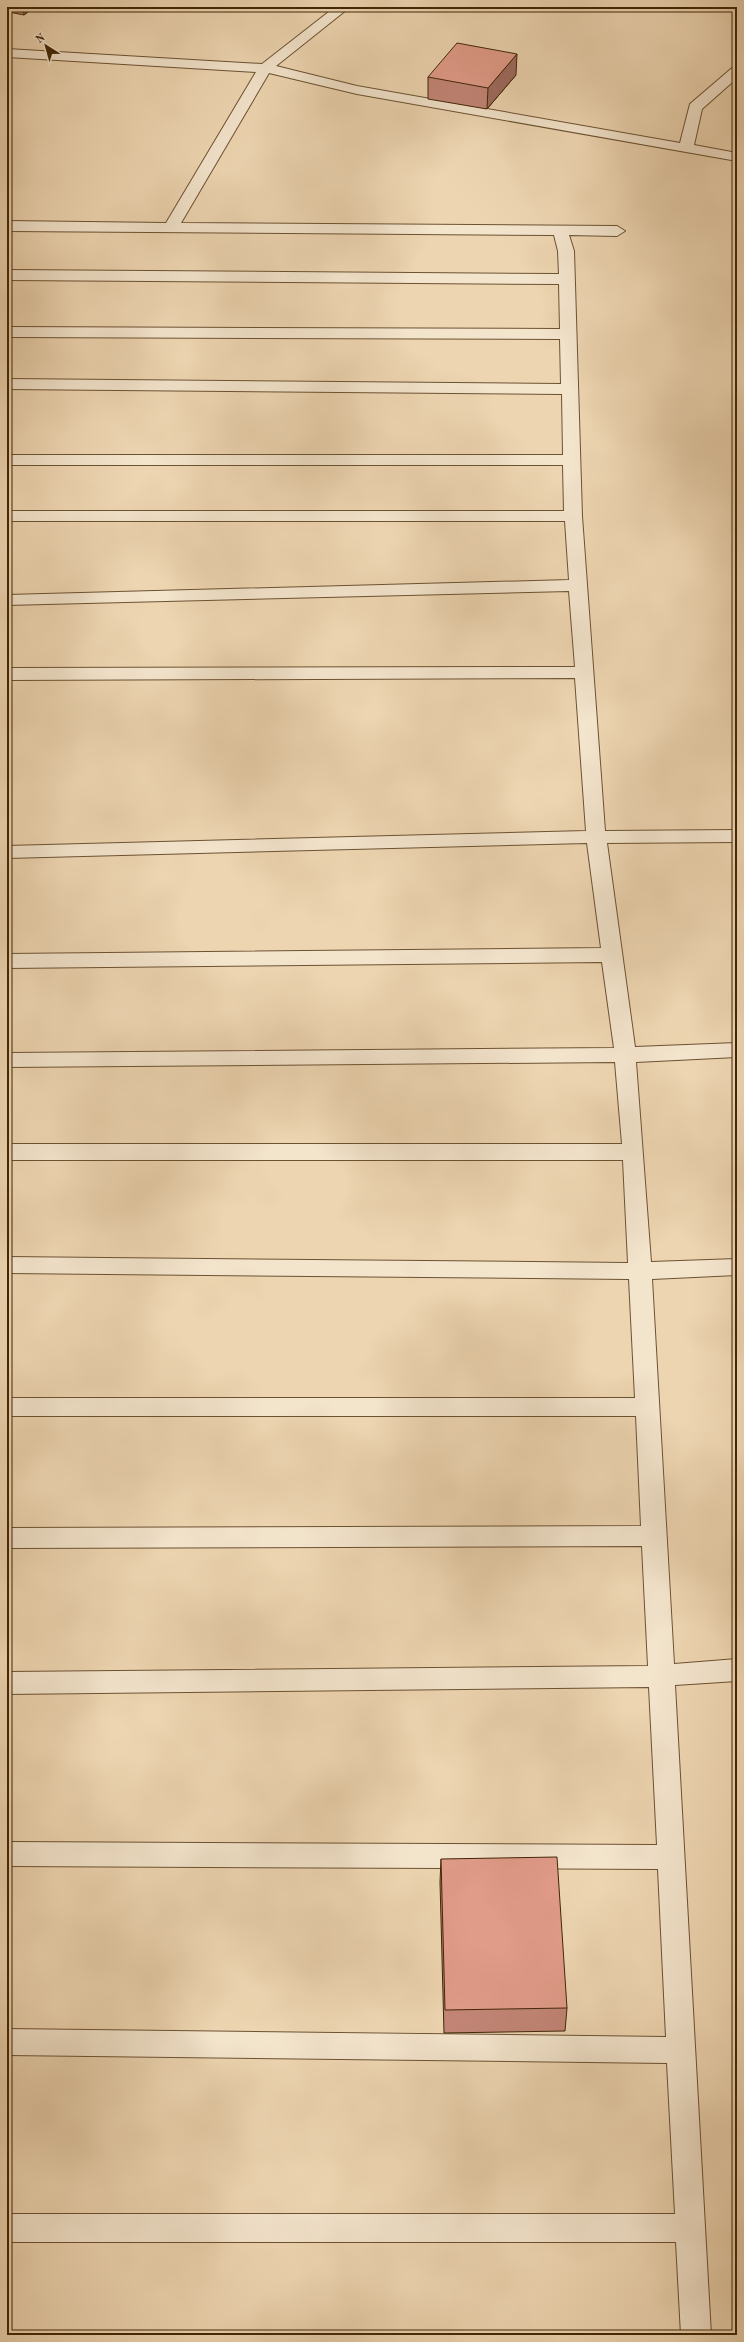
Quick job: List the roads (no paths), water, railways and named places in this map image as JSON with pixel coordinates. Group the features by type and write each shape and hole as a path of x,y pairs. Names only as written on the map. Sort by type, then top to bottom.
{"street":[{"path":"170,228 265,68 344,7"},
{"path":"7,53 265,68 357,90 737,157"},
{"path":"686,149 695,107 737,71"},
{"path":"7,226 616,231"},
{"path":"560,231 566,251 573,516 596,837 610,954 625,1054 640,1271 696,2335"},
{"path":"7,275 567,279"},
{"path":"7,332 569,334"},
{"path":"7,384 570,389"},
{"path":"7,460 571,460"},
{"path":"7,516 573,516"},
{"path":"7,600 578,585"},
{"path":"7,674 584,672"},
{"path":"7,852 596,837 737,836"},
{"path":"7,962 610,954"},
{"path":"7,1060 625,1054 737,1050"},
{"path":"7,1152 632,1152"},
{"path":"7,1265 640,1271 737,1267"},
{"path":"7,1407 647,1407"},
{"path":"7,1538 654,1536"},
{"path":"7,1683 661,1676 737,1670"},
{"path":"7,1854 670,1858"},
{"path":"7,2042 681,2050"},
{"path":"7,2228 690,2228"}]}
